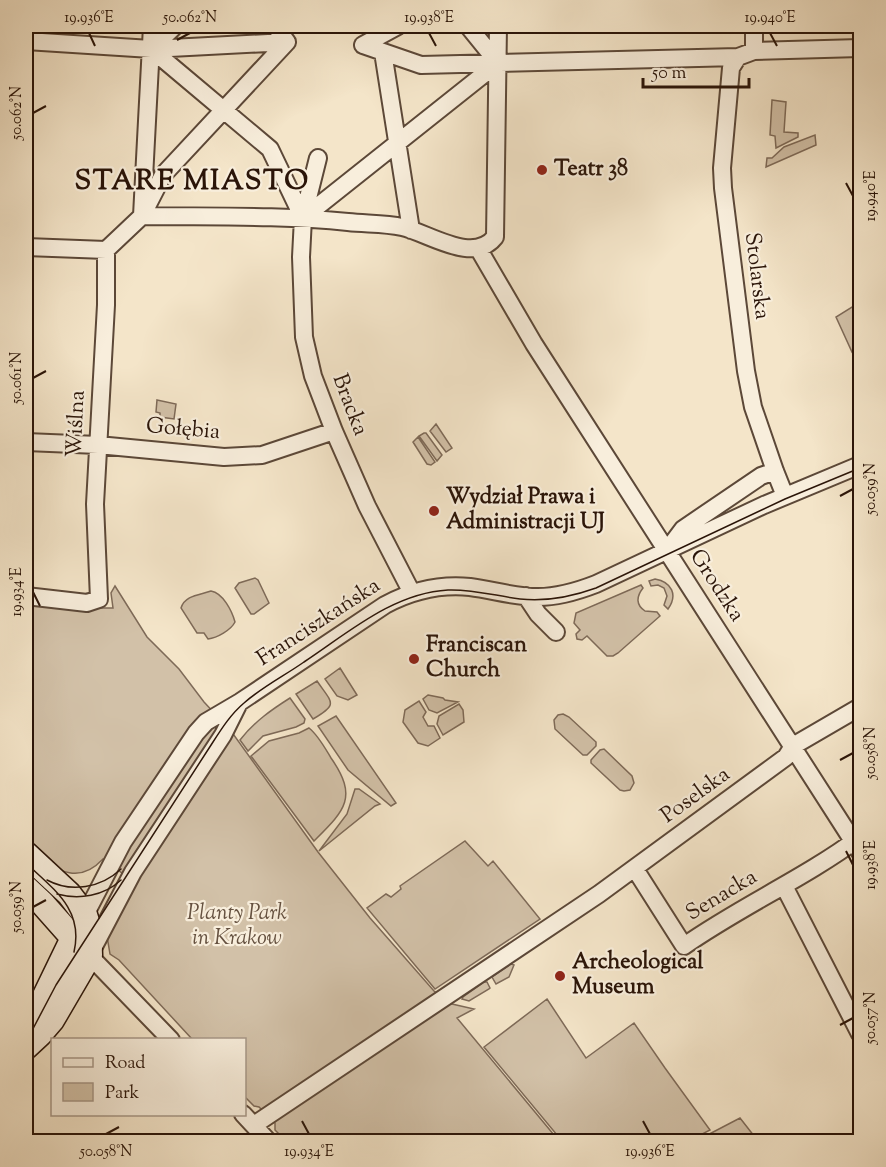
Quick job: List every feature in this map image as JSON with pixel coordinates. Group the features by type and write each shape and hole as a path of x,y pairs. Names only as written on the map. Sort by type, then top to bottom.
{"street":[{"path":"142,216 152,26"},
{"path":"151,49 175,26"},
{"path":"275,26 287,42"},
{"path":"398,26 363,45 421,65 738,57 754,51 861,48"},
{"path":"468,26 498,63"},
{"path":"142,216 303,218 402,227 458,248 478,248 489,244 495,237 498,26"},
{"path":"754,26 754,51"},
{"path":"26,42 151,49 287,42"},
{"path":"26,247 106,250 142,216 163,175 287,42"},
{"path":"151,49 270,149 303,218"},
{"path":"383,52 411,230"},
{"name":"Stolarska","path":"738,57 731,68 722,168 723,188 746,371 753,407 785,496"},
{"path":"303,218 498,63"},
{"path":"303,218 318,158"},
{"name":"Bracka","path":"303,218 304,337 313,376 367,507 412,593"},
{"name":"Grodzka","path":"478,248 534,344 858,843"},
{"name":"Wiślna","path":"26,596 87,603 99,599 95,504 106,304 106,250"},
{"name":"Gołębia","path":"26,442 98,445 224,457 262,455 334,431"},
{"name":"Franciszkańska","path":"85,915 123,842 196,733 206,722 240,702 372,613 412,593 433,588 456,586 530,596 554,596 580,590 785,496 861,465"},
{"path":"667,551 683,529 761,476 775,471"},
{"path":"530,596 538,614 556,632"},
{"name":"Franciszkańska","path":"82,947 223,735 240,702"},
{"name":"Poselska","path":"248,1120 554,918 635,869 786,757 793,746 861,707"},
{"name":"Senacka","path":"635,869 681,949 715,925 858,843"},
{"path":"26,854 69,894 85,915 89,928 52,1020 26,1047"},
{"path":"784,886 861,1034"},
{"path":"26,888 169,1038"},
{"path":"26,1035 82,947"},
{"path":"248,1120 269,1142"}],"green space":[{"path":"772,100 786,102 784,132 798,133 798,137 776,148 775,136 770,135"},
{"path":"815,135 816,145 766,167 767,158 772,158 784,147"},
{"path":"860,302 860,346 852,352 836,317"},
{"path":"157,400 176,404 174,419 160,417 160,413 156,412"},
{"path":"436,424 452,448 446,452 430,431"},
{"path":"424,433 442,455 437,461 419,436"},
{"path":"418,437 435,462 431,465 427,464 413,442"},
{"path":"255,578 269,603 251,614 235,588 239,583"},
{"path":"655,579 666,583 672,590 673,599 668,609 664,605 667,596 664,588 658,585 651,586 649,581"},
{"path":"641,585 643,588 638,601 640,606 645,611 657,612 660,616 618,653 607,656 587,636 582,640 577,639 576,634 580,630 574,623 576,613"},
{"name":"Planty Park in Krakow","path":"115,586 147,637 179,669 204,702 231,731 318,852 370,918 434,991 452,1004 474,1009 457,1018 559,1141 286,1141 275,1130 275,1123 246,1098 246,1038 191,1038 119,960 110,954 107,936 134,882 103,859 93,868 73,873 54,867 26,849 26,602 92,610 93,608 113,608 111,593"},
{"path":"211,591 223,599 235,622 223,633 208,639 204,633 197,633 181,608 189,598"},
{"path":"340,668 357,695 348,700 337,696 325,679"},
{"path":"317,681 329,699 330,706 313,719 296,694"},
{"path":"428,695 458,702 437,713 429,710 423,699"},
{"path":"290,698 305,719 304,723 263,736 248,751 240,740 263,717"},
{"path":"419,701 426,712 423,717 428,726 434,726 440,738 428,746 418,743 403,722 405,710"},
{"path":"459,704 463,710 464,722 443,735 437,724 439,716"},
{"path":"563,714 596,742 596,746 587,755 583,755 555,729 554,720 558,715"},
{"path":"336,716 396,803 391,806 348,770 318,726"},
{"path":"309,728 340,772 346,794 340,812 314,841 251,756 269,741"},
{"path":"604,749 632,776 634,783 630,790 620,790 591,763 600,750"},
{"path":"355,789 359,789 380,804 319,851 347,814"},
{"path":"465,841 488,866 493,861 540,919 435,989 367,908 386,894 391,897 401,889 400,886"},
{"path":"511,964 514,965 509,977 496,984 492,977"},
{"path":"487,982 489,989 469,1001 462,999 463,997"},
{"path":"547,999 586,1058 634,1023 710,1130 689,1141 562,1141 484,1047"},
{"path":"740,1118 758,1141 696,1141"}],"tram line":[{"path":"26,1042 56,985 227,721 258,692 354,627 408,598 448,590 530,600 577,594 596,588 785,499 860,468"},
{"path":"26,863 56,891 70,912 75,924 74,952"},
{"path":"47,880 66,886 86,886 104,881 121,869"},
{"path":"57,894 74,897 91,895 107,890 121,880"}],"place":[{"name":"Teatr 38","path":"542,170"},
{"name":"Wydział Prawa i Administracji UJ","path":"434,511"},
{"name":"Franciscan Church","path":"414,659"},
{"name":"Archeological Museum","path":"560,976"}],"district":[{"name":"STARE MIASTO","path":"192,182"}]}
